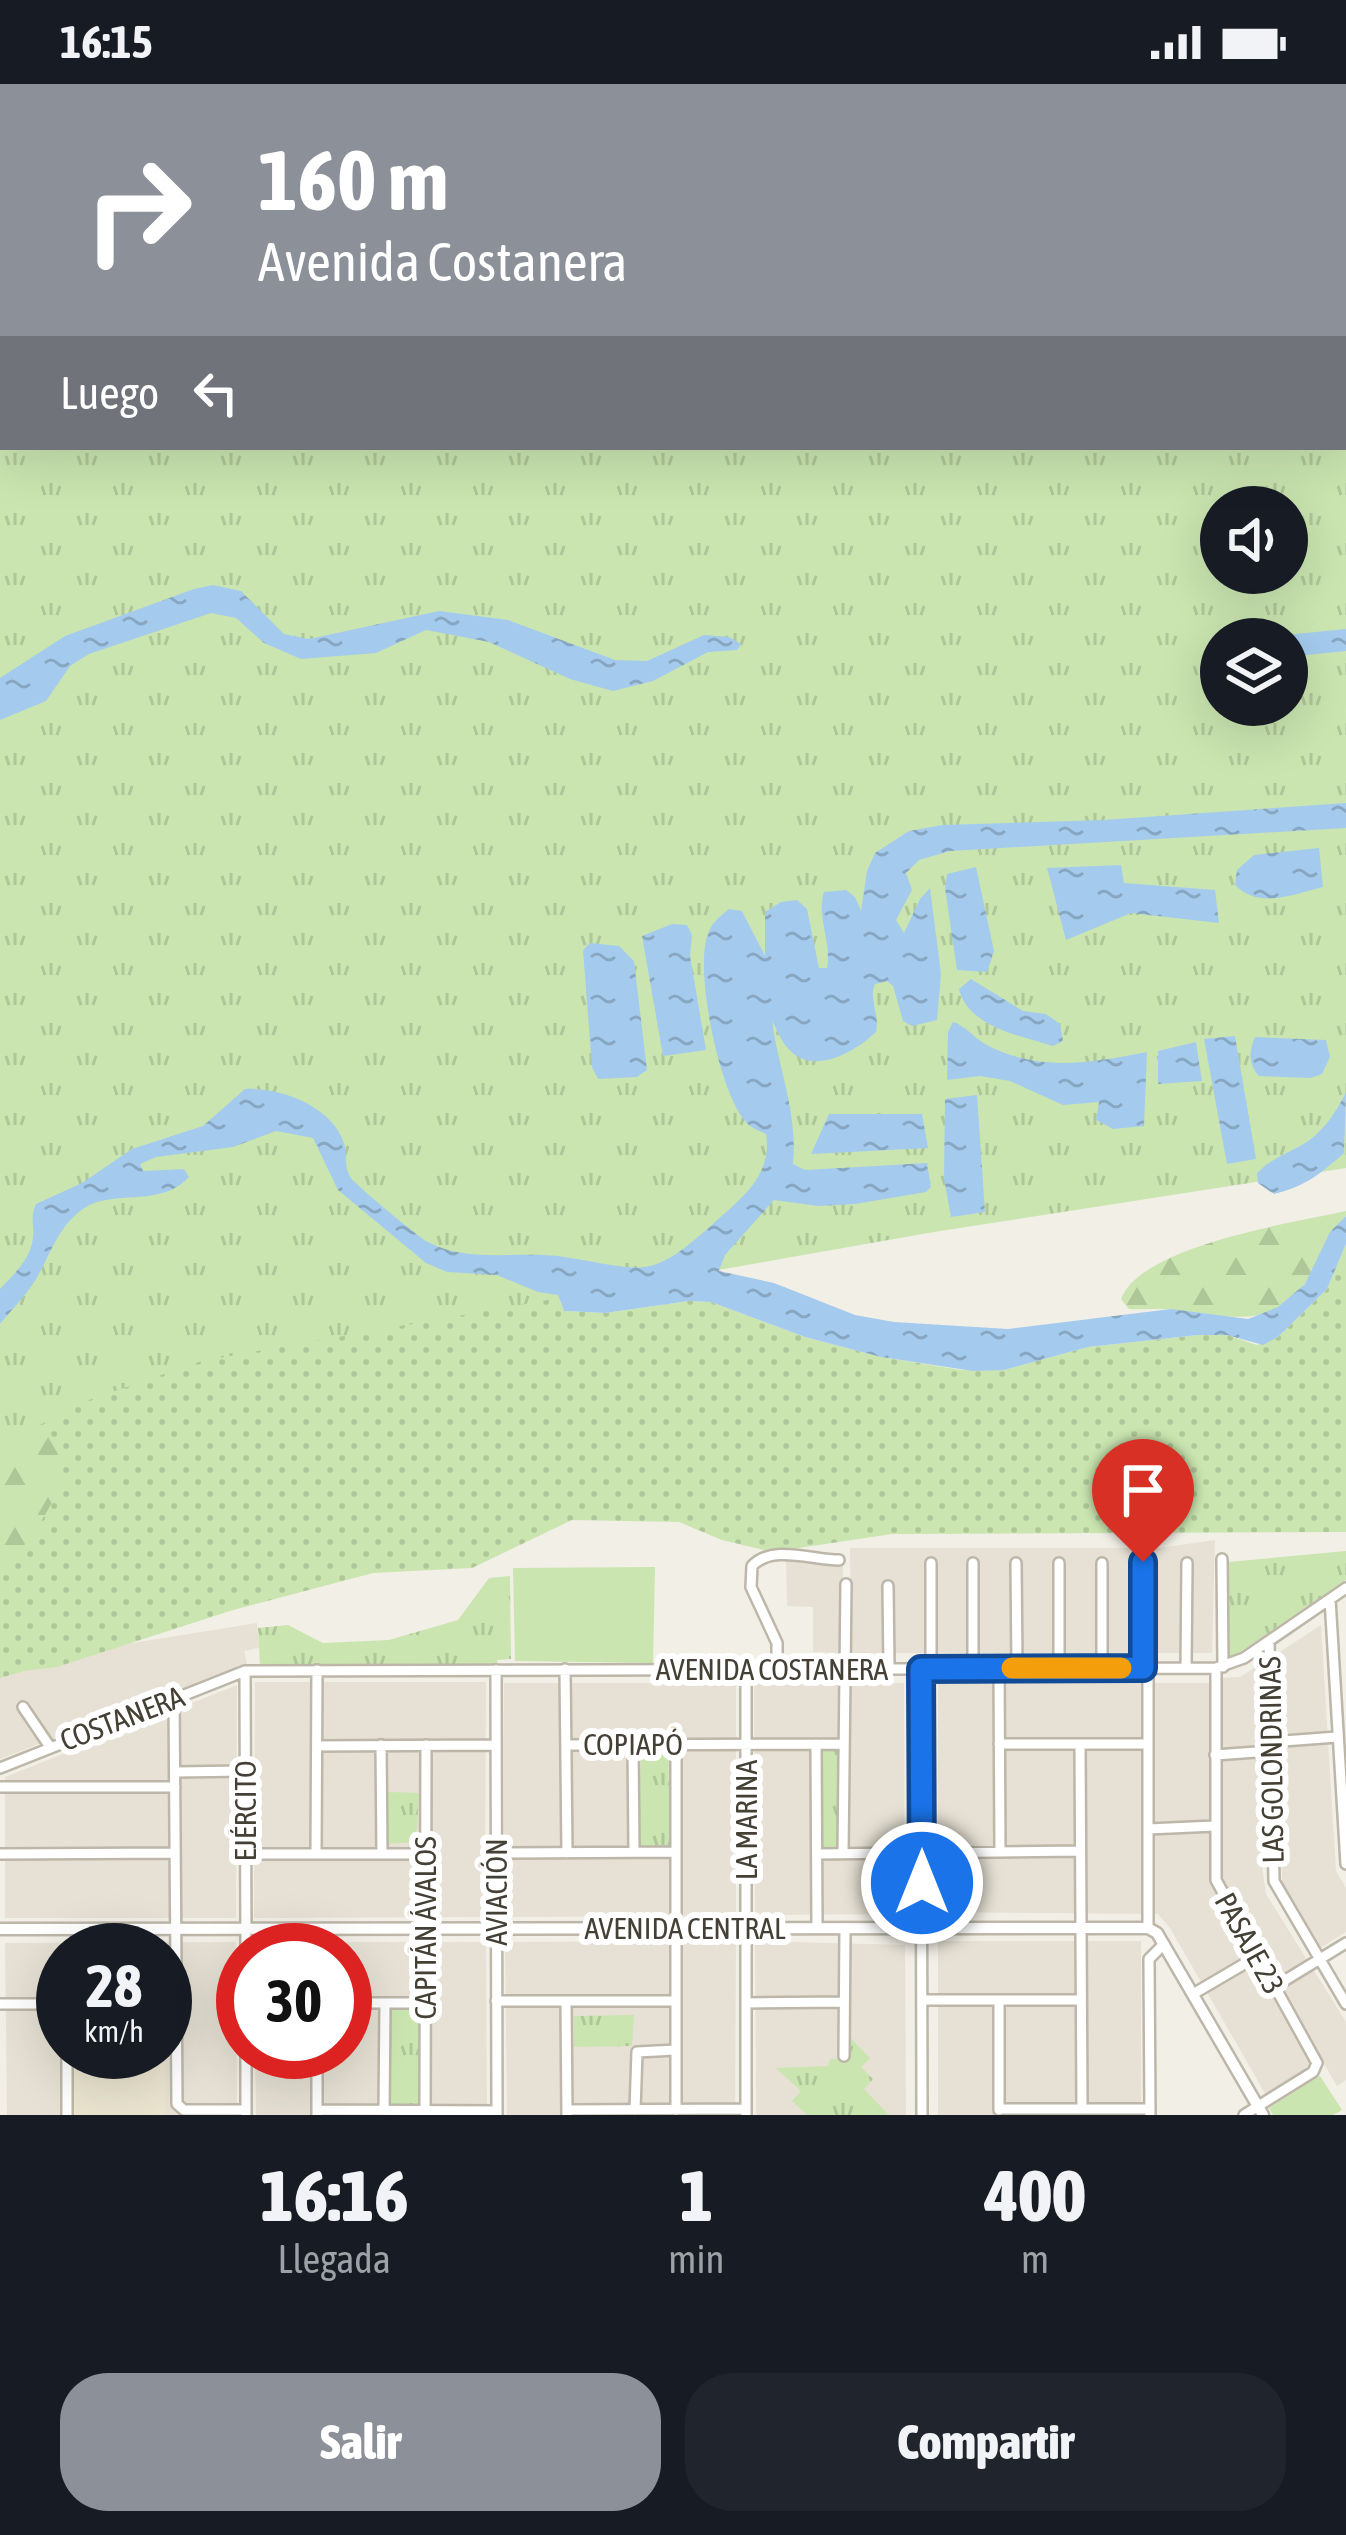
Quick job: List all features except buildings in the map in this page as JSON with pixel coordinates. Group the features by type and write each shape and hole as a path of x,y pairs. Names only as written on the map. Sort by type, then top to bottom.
{"street":[{"path":"777,1669 777,1643 752,1587 752,1566 773,1554 839,1560"},
{"name":"PASAJE 23","path":"1222,1559 1215,1755 1218,1887 1317,2066 1260,2111"},
{"path":"1143,1562 1148,1928 1156,1930 1260,2111 1244,2115"},
{"path":"922,2115 922,1852 931,1563"},
{"path":"973,1563 973,1668"},
{"path":"1016,1563 1017,1668"},
{"path":"1059,1563 1059,1668"},
{"path":"1102,1563 1102,1668"},
{"path":"1186,1668 1187,1563"},
{"path":"843,1853 846,1584"},
{"path":"888,1586 889,1669"},
{"name":"AVENIDA COSTANERA","path":"245,1671 1219,1667 1269,1641 1346,1588"},
{"path":"1330,1599 1346,1864"},
{"name":"LAS GOLONDRINAS","path":"1269,1641 1274,1881 1346,2003"},
{"path":"999,1668 1000,1852"},
{"name":"LA MARINA","path":"746,1669 746,2112"},
{"path":"316,1854 317,1670"},
{"name":"AVIACIÓN","path":"496,1670 497,2113"},
{"path":"566,1670 567,1852"},
{"name":"COSTANERA","path":"1,1765 245,1671"},
{"name":"EJÉRCITO","path":"245,1671 246,1923"},
{"path":"174,1698 176,1923"},
{"path":"23,1707 50,1747"},
{"path":"1215,1755 1337,1737"},
{"name":"COPIAPÓ","path":"566,1744 843,1744"},
{"path":"633,1744 634,1852"},
{"path":"676,1744 676,2110"},
{"path":"816,1744 818,1928"},
{"path":"999,1744 1148,1744"},
{"path":"1080,1744 1082,2109"},
{"path":"381,1745 382,1854"},
{"name":"CAPITÁN ÁVALOS","path":"425,2111 426,1745"},
{"path":"317,1746 496,1745"},
{"path":"175,1772 245,1771"},
{"path":"0,1787 175,1787"},
{"path":"1148,1829 1215,1826"},
{"path":"817,1853 1080,1851"},
{"path":"496,1853 676,1852"},
{"path":"0,1854 175,1853"},
{"path":"246,1854 425,1854"},
{"path":"844,2056 845,1928"},
{"name":"AVENIDA CENTRAL","path":"372,1929 1148,1928"},
{"name":"AVENIDA CENTRAL","path":"0,1930 36,1930"},
{"path":"1274,1988 1346,1942"},
{"path":"1000,2000 999,2112 1150,2112 1149,1959 1164,1944"},
{"path":"1192,1994 1256,1957"},
{"path":"922,2000 1081,2000"},
{"path":"496,2001 676,2001"},
{"path":"566,2001 567,2112 746,2112"},
{"path":"746,2003 844,2002"},
{"path":"372,2003 425,2003"},
{"name":"CAPITÁN ÁVALOS","path":"384,2110 385,2003"},
{"path":"0,2004 36,2004"},
{"path":"635,2110 637,2052 676,2050"},
{"path":"67,2115 68,2079"},
{"path":"176,2079 178,2107 246,2113 246,2079"},
{"path":"317,2079 317,2113 497,2113"}],"shaded area":[{"path":"1215,1540 1212,1653 851,1653 850,1548 1159,1548"},
{"path":"786,1561 843,1567 843,1653 813,1652 813,1607 787,1606"},
{"path":"257,1623 259,1648 244,1651 247,1664 0,1759 0,1676 76,1652"},
{"path":"1321,1625 1336,1871 1346,1888 1346,1932 1320,1948 1282,1888 1278,1653"},
{"path":"1262,1663 1266,1894 1346,2022 1346,2080 1337,2086 1323,2062 1266,2095 1158,1914 938,1912 938,1683 1220,1683 1221,1678 1240,1677"},
{"path":"255,1682 486,1682 485,1917 254,1918"},
{"path":"504,1683 736,1683 736,1916 504,1917"},
{"path":"754,1683 904,1683 905,1914 755,1915"},
{"path":"237,1685 236,1918 5,1918 5,1777"},
{"path":"736,1941 735,2115 507,2115 505,1942"},
{"path":"755,1941 905,1945 906,2115 756,2115"},
{"path":"938,1941 1141,1941 1141,2115 938,2115"},
{"path":"192,1942 216,1942 216,2079 237,2079 237,2115 7,2115 5,1943 36,1943 36,2079 192,2079"},
{"path":"372,1942 486,1942 487,2115 256,2115 255,2079 372,2079"},
{"path":"74,2079 165,2079 165,2115 74,2115"}],"green space":[{"path":"0,450 1346,450 1346,1168 934,1232 202,1361 89,1400 0,1445"},
{"path":"1346,1211 1307,1281 1293,1297 1263,1314 1231,1317 1129,1309 1121,1299 1135,1280 1187,1251"},
{"path":"1346,1244 1346,1532 892,1534 772,1552 722,1540 679,1522 572,1520 472,1568 373,1573 233,1610 57,1667 0,1678 0,1324 558,1295 564,1311 605,1313 711,1302 805,1337 881,1357 962,1370 1004,1370 1088,1347 1198,1335 1227,1335 1257,1345 1278,1337 1327,1289"},
{"path":"0,1424 38,1430 56,1443 63,1460 52,1502 0,1573"},
{"path":"1346,1551 1346,1580 1233,1657 1219,1658 1217,1563"},
{"path":"655,1567 653,1663 515,1661 513,1568"},
{"path":"510,1576 511,1659 497,1660 498,1664 260,1664 258,1628 288,1625 323,1643 389,1640 458,1620 489,1578"},
{"path":"819,1751 838,1751 837,1848 821,1847"},
{"path":"641,1754 668,1755 671,1847 639,1847"},
{"path":"388,1792 419,1793 416,1842 386,1844"},
{"path":"389,2008 421,2008 420,2105 389,2105"},
{"path":"634,2015 632,2046 574,2047 574,2016"},
{"path":"849,2036 870,2058 861,2067 873,2079 864,2089 889,2115 807,2115 792,2101 801,2091 776,2068 828,2066 830,2059 848,2058"},
{"path":"1320,2076 1342,2110 1333,2115 1273,2115 1269,2108"}],"water":[{"path":"213,585 241,591 284,634 309,639 439,611 508,620 615,660 647,661 704,635 729,637 741,644 737,650 708,652 653,681 613,691 570,679 489,642 426,630 376,653 301,659 264,643 236,618 211,613 89,654 70,666 46,701 0,720 0,678 65,636"},
{"path":"1346,629 1346,651 1308,655 1308,633"},
{"path":"1346,803 1346,828 950,851 919,860 906,873 912,890 896,920 904,933 930,888 941,974 937,1020 912,1026 903,1021 893,986 887,981 875,984 876,1032 856,1048 819,1061 796,1055 772,1021 790,1110 793,1164 805,1170 927,1163 931,1187 926,1192 855,1204 818,1206 774,1200 725,1255 719,1271 774,1283 855,1315 894,1322 1008,1329 1171,1309 1248,1319 1278,1307 1305,1284 1330,1232 1346,1216 1346,1244 1327,1289 1278,1337 1263,1345 1227,1335 1198,1335 1088,1347 1004,1370 973,1371 881,1357 805,1337 711,1302 605,1313 564,1311 558,1295 497,1275 447,1272 426,1263 338,1190 313,1138 276,1131 233,1147 156,1157 140,1164 143,1171 184,1169 189,1177 164,1193 108,1200 83,1209 61,1232 32,1285 0,1324 0,1289 29,1251 36,1204 82,1183 132,1149 203,1126 245,1089 289,1095 317,1109 338,1130 351,1178 412,1231 444,1249 477,1255 547,1255 629,1267 658,1263 692,1242 734,1205 753,1185 765,1162 766,1134 749,1125 738,1111 720,1064 707,1006 707,937 729,909 742,911 765,956 765,912 781,902 797,900 807,909 819,968 827,968 824,892 846,890 861,911 875,853 909,831 942,825 1103,820"},
{"path":"1319,848 1323,887 1266,898 1235,885 1237,870 1254,855"},
{"path":"1121,865 1124,883 1215,890 1219,923 1131,913 1066,940 1047,868"},
{"path":"976,867 994,951 987,972 957,970 945,888 947,874"},
{"path":"672,924 687,925 692,935 690,956 706,1050 663,1056 642,936"},
{"path":"590,943 619,946 634,961 647,1070 637,1077 598,1079 592,1067 583,950"},
{"path":"971,979 1023,1011 1046,1014 1060,1024 1063,1041 1053,1046 984,1021 964,1002 959,989"},
{"path":"953,1022 985,1044 1025,1059 1085,1062 1147,1052 1144,1126 1113,1129 1096,1120 1099,1102 1063,1105 1010,1081 980,1076 947,1080 948,1032"},
{"path":"1235,1036 1256,1159 1227,1164 1204,1039"},
{"path":"1255,1037 1326,1040 1330,1057 1322,1074 1311,1078 1259,1076 1251,1057"},
{"path":"1196,1042 1202,1081 1158,1084 1158,1051"},
{"path":"1346,1092 1344,1153 1312,1178 1285,1191 1274,1194 1258,1183 1262,1168 1321,1130"},
{"path":"977,1095 985,1212 951,1217 944,1179 945,1099"},
{"path":"829,1114 922,1114 928,1148 811,1154"}],"slow traffic":[{"path":"1012,1668 1121,1668"}],"route":[{"path":"922,1883 921,1669 1143,1668 1143,1562"}]}
